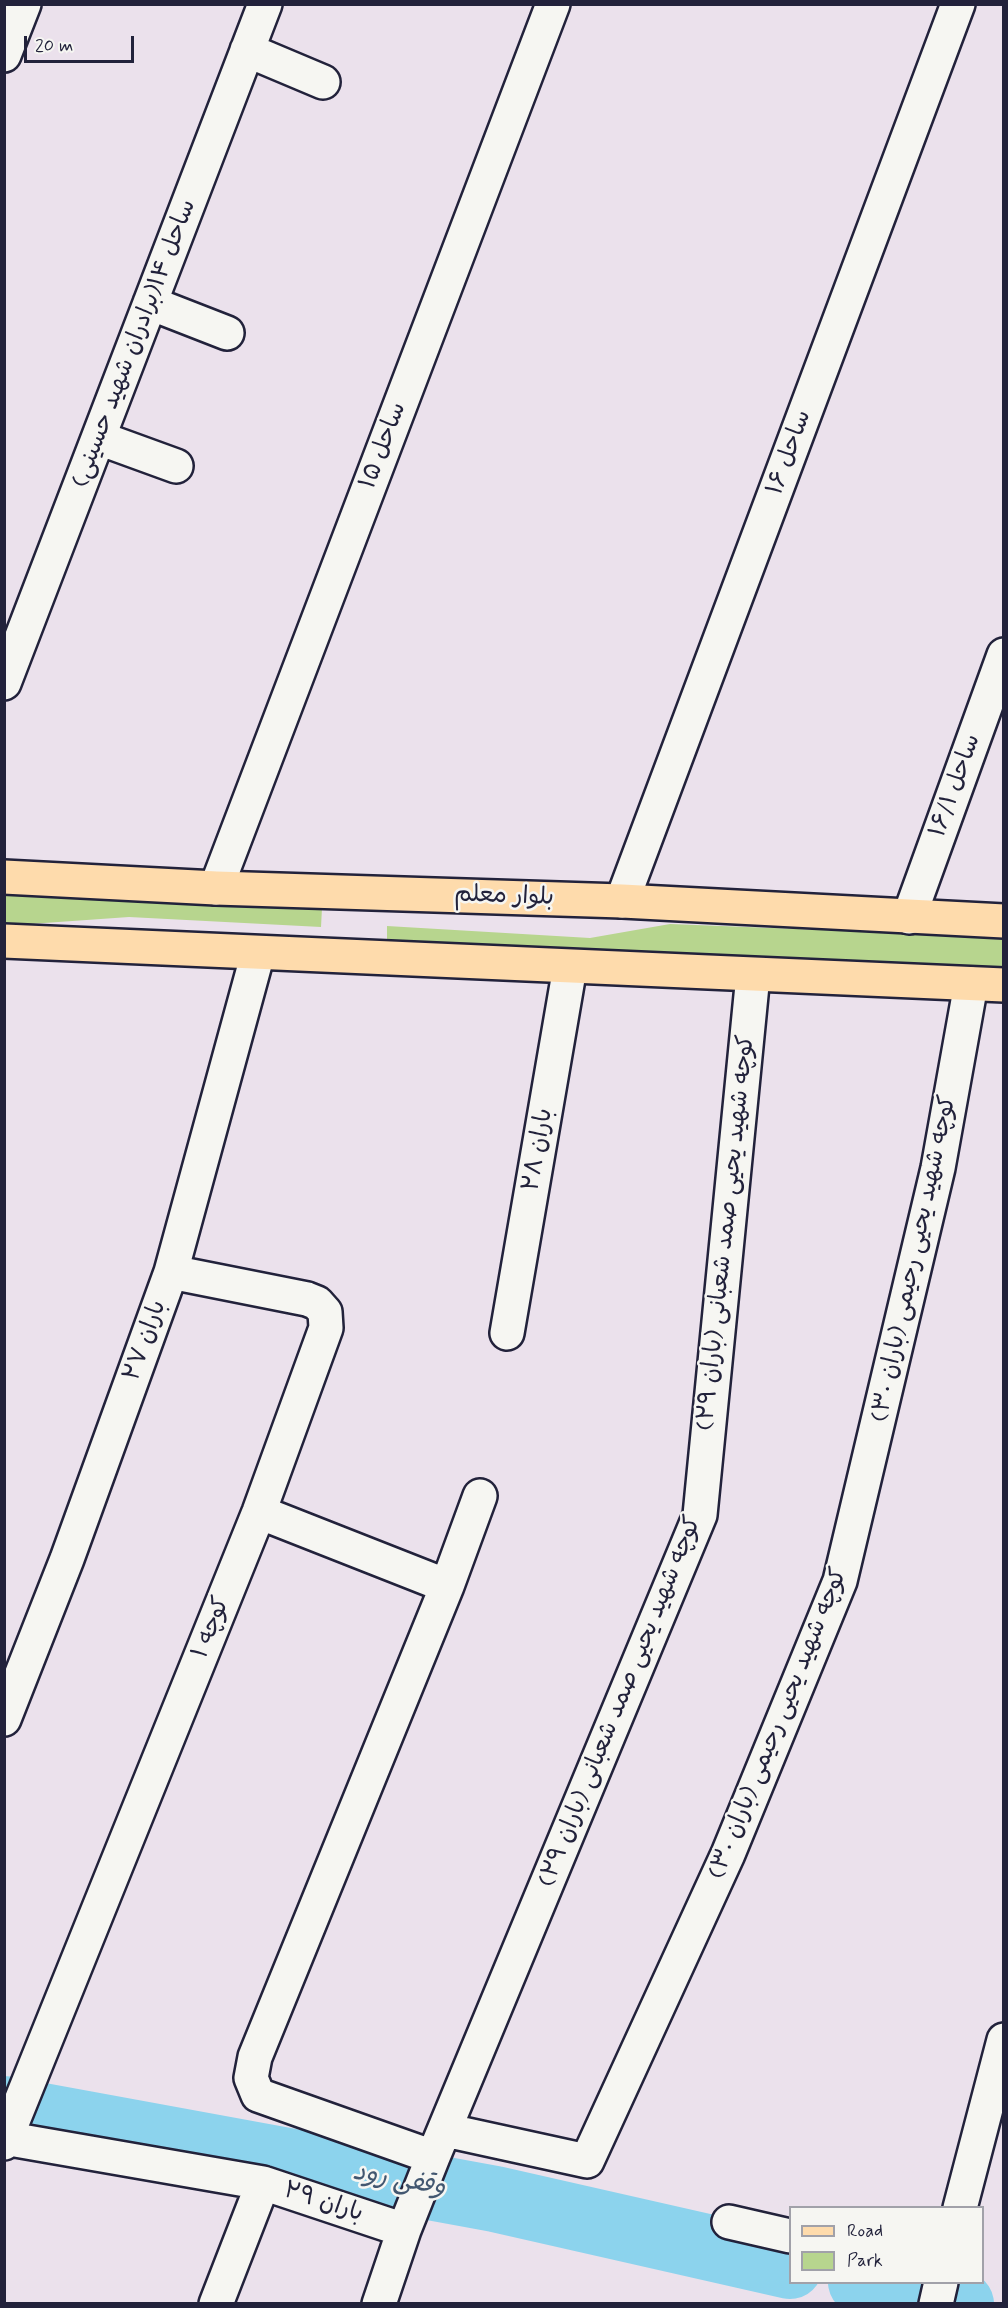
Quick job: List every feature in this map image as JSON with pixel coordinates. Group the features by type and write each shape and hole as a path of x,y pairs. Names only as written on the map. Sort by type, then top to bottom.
{"main road":[{"name":"بلوار معلم","path":"4,877 216,888 622,901 1004,921"},
{"path":"4,941 1004,986"}],"street":[{"path":"4,55 24,4"},
{"name":"ساحل ۱۴(برادران شهید حسینی)","path":"4,683 265,4"},
{"name":"ساحل ۱۵","path":"216,888 553,4"},
{"name":"ساحل ۱۶","path":"622,901 958,4"},
{"path":"247,50 323,82"},
{"path":"150,303 226,333"},
{"path":"99,438 176,466"},
{"name":"ساحل ۱۶/۱","path":"909,917 1004,654"},
{"name":"باران ۲۷","path":"4,1719 67,1559 171,1272 258,953"},
{"name":"باران ۲۸","path":"507,1333 570,967"},
{"name":"کوچه شهید یحیی صمد شعبانی (باران ۲۹)","path":"379,2304 404,2229 700,1515 753,975"},
{"name":"کوچه شهید یحیی رحیمی (باران ۳۰)","path":"439,2144 587,2161 728,1854 840,1581 938,1168 971,984"},
{"name":"کوچه ۱","path":"5,2140 259,1512 326,1328 325,1312 317,1303 307,1299 171,1272"},
{"path":"439,2144 258,2095 251,2078 255,2057 447,1586 480,1496"},
{"path":"259,1512 447,1586"},
{"path":"961,2206 1004,2040"},
{"path":"5,2140 263,2183"},
{"name":"باران ۲۹","path":"216,2304 263,2183 404,2229"},
{"path":"729,2222 789,2236"},
{"path":"936,2304 941,2284"}],"green space":[{"path":"4,895 303,905 322,908 321,927 129,917 30,924 5,923"},
{"path":"670,924 1003,937 1003,969 387,944 387,926 590,938"}],"waterway":[{"name":"وقفی رود","path":"4,2109 495,2199 789,2266"},
{"name":"وقفی رود","path":"870,2284 961,2304"}]}
